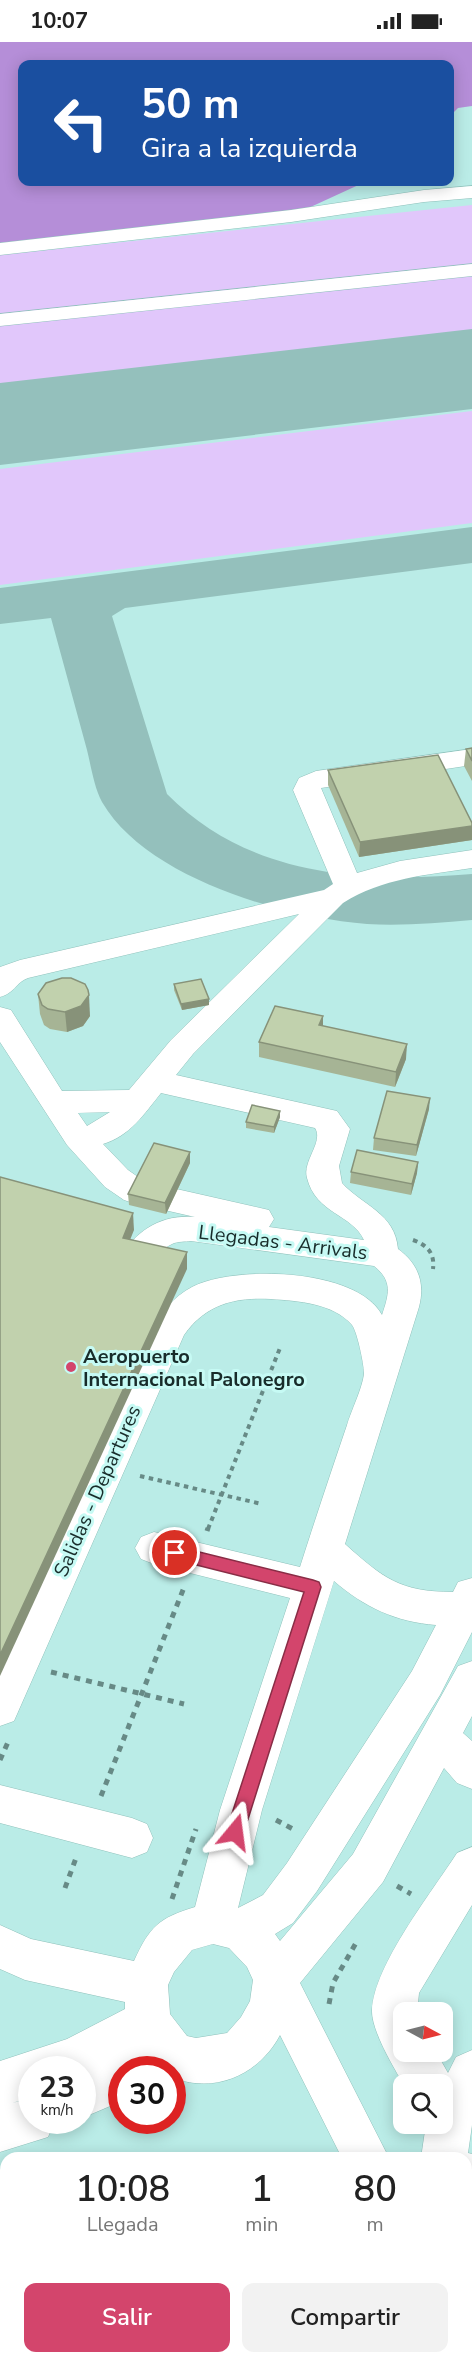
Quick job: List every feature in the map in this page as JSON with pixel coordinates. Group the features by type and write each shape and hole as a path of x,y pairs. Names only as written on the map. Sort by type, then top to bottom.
{"street":[{"path":"0,249 291,216 424,196 472,192"},
{"path":"0,320 472,270"},
{"path":"341,891 307,790 309,784 316,779 472,757"},
{"path":"0,987 10,974 20,970 341,891 374,875 472,860"},
{"path":"81,1139 103,1133 120,1122 207,1021 341,891"},
{"path":"0,1017 54,1102 81,1139 118,1180 136,1192"},
{"path":"54,1102 147,1091 326,1119 334,1129 322,1170 323,1179 333,1194 377,1228 382,1242 382,1255"},
{"name":"Llegadas - Arrivals","path":"137,1258 170,1214 191,1229 382,1255 401,1270 406,1280 406,1292 326,1550 241,1810 227,1927"},
{"name":"Salidas - Departures","path":"0,1708 169,1331 180,1314 195,1302 228,1288 280,1288 339,1298 354,1305 366,1317 373,1333 381,1372"},
{"path":"154,1548 313,1587"},
{"path":"326,1550 359,1580 394,1602 432,1610 468,1602"},
{"path":"151,2033 158,1957 178,1933 227,1927 278,1909 302,1877 426,1683 468,1602"},
{"path":"460,1708 458,1754 472,1770"},
{"path":"0,1947 26,1959 196,2061 225,2058 243,2049 257,2033 271,2006 275,1980 368,1868 460,1708"},
{"path":"0,1804 132,1838"},
{"path":"396,2002 398,1988 418,1952 472,1867"},
{"path":"227,1927 263,1952 363,2152"},
{"path":"85,2056 151,2033"},
{"path":"453,2100 472,2073"},
{"path":"0,2084 18,2078"},
{"path":"0,2129 18,2124"}],"path":[{"path":"64,1887 280,1348"},
{"path":"107,1468 262,1504"},
{"path":"19,1665 184,1704"},
{"path":"169,1909 199,1823"}],"shaded area":[{"path":"0,42 472,42 472,106 458,108 454,112 454,60 18,60 18,186 356,186 291,216 0,249"},
{"path":"472,205 472,332 0,385 0,255"},
{"path":"472,411 472,523 0,585 0,469"}],"building":[{"path":"472,748 472,761 466,749"},
{"path":"438,755 472,826 360,842 328,770"},
{"path":"71,978 85,984 89,995 81,1006 65,1012 48,1009 42,1005 38,994 46,983"},
{"path":"201,979 209,999 181,1004 174,984"},
{"path":"275,1006 323,1016 319,1025 407,1044 396,1072 259,1042"},
{"path":"387,1091 430,1098 417,1145 374,1138"},
{"path":"252,1105 280,1111 274,1127 246,1122"},
{"path":"154,1143 190,1152 165,1203 128,1194"},
{"path":"357,1150 418,1162 412,1184 351,1172"},
{"name":"Aeropuerto Internacional Palonegro","path":"0,1177 133,1213 123,1238 187,1252 0,1655"}],"taxiway":[{"path":"0,606 472,545"},
{"path":"109,592 85,605 81,616 135,800 154,820 176,837 226,865 252,876 307,892 385,902 472,897"}],"runway":[{"path":"0,424 472,369"}],"place":[{"name":"Aeropuerto Internacional Palonegro","path":"71,1367"}],"route":[{"path":"175,1553 313,1587 235,1832"}]}
